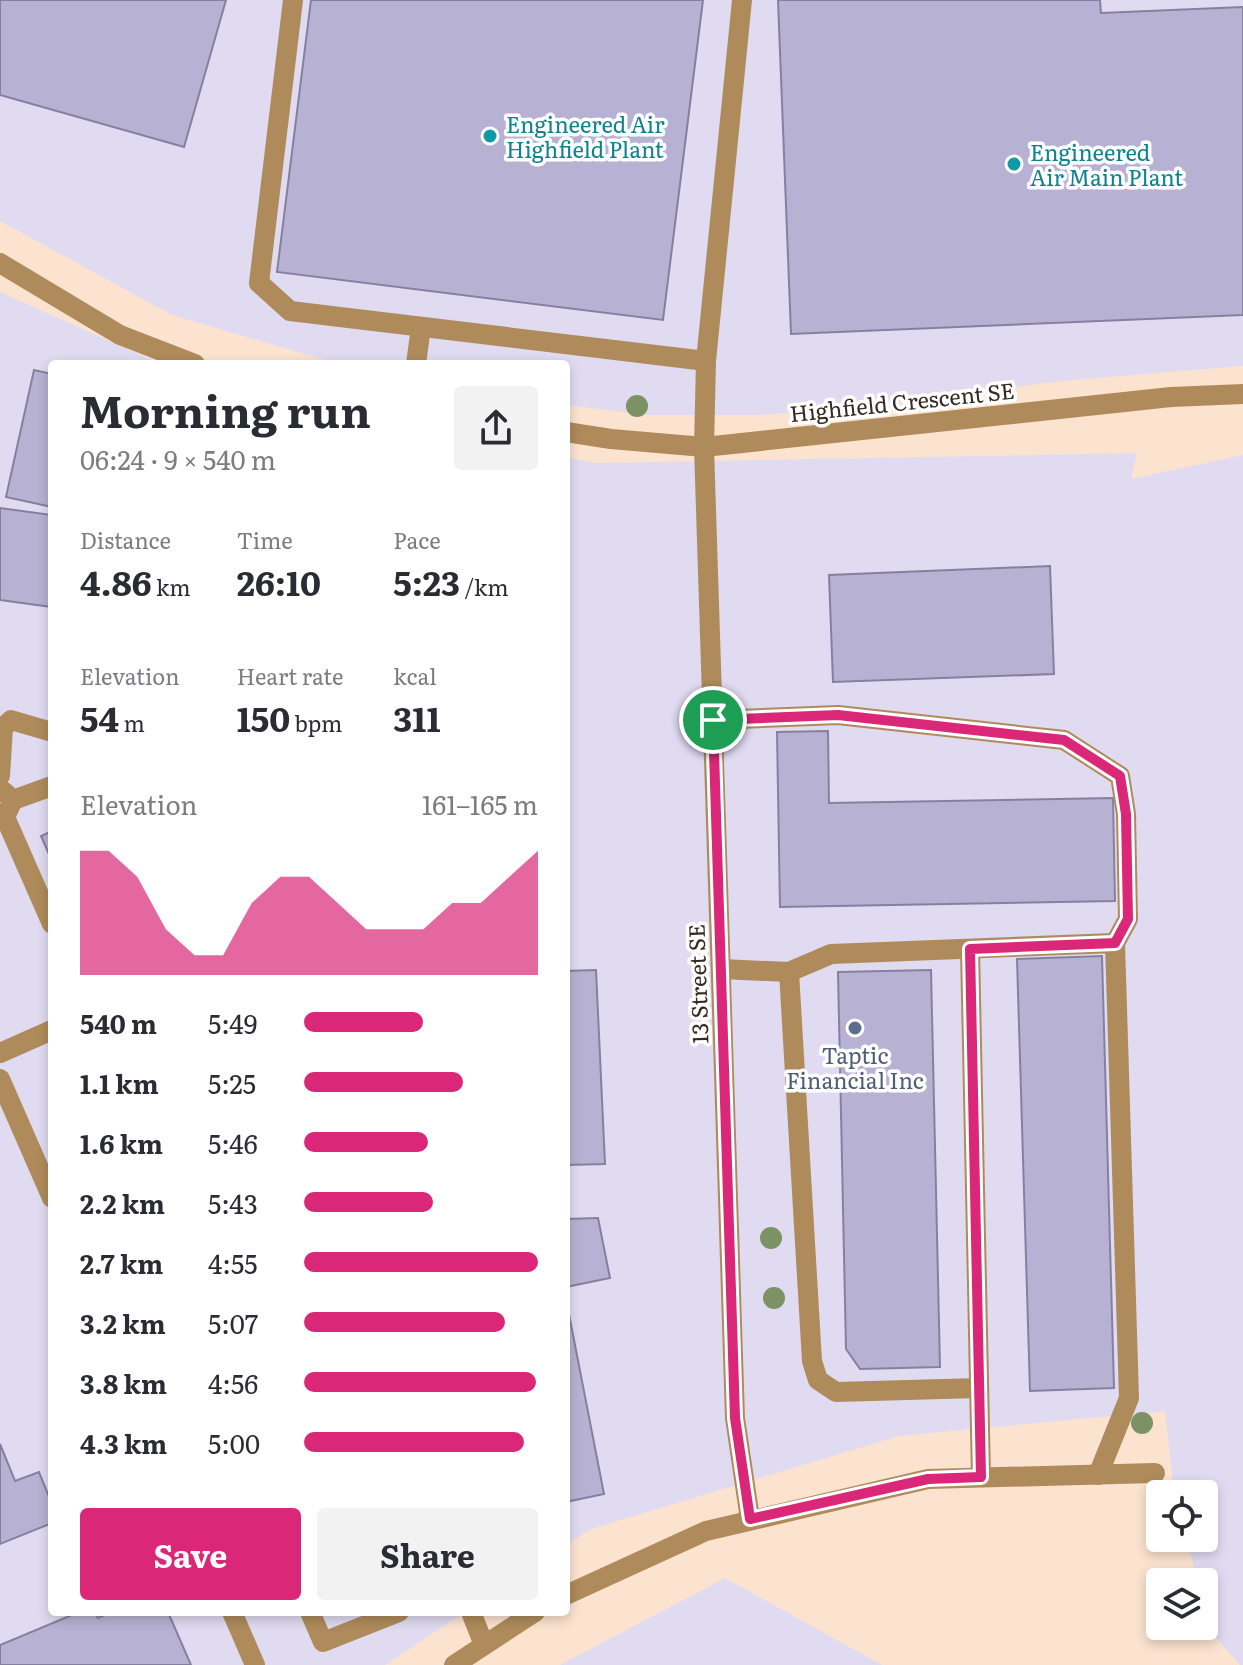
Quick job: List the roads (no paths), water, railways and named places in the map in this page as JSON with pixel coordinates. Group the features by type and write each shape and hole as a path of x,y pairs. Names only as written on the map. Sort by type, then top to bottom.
{"street":[{"path":"293,0 259,283 290,311 706,361"},
{"name":"13 Street SE","path":"742,0 706,361 704,447 735,1418 750,1519"},
{"path":"0,263 120,335 185,360"},
{"path":"417,360 421,327"},
{"name":"Highfield Crescent SE","path":"570,433 704,447 1171,397 1243,394"},
{"path":"713,720 838,715 1064,740 1120,776 1126,814 1128,919 1115,943 1129,1398 1098,1475"},
{"path":"0,776 3,728 11,720 48,731"},
{"path":"48,787 6,794 5,817 48,915"},
{"path":"721,969 789,972 831,954 1115,943"},
{"path":"970,949 981,1477"},
{"path":"789,972 812,1361 818,1380 836,1392 979,1388"},
{"path":"0,1053 48,1032"},
{"path":"0,1079 48,1189"},
{"path":"570,1593 706,1531 928,1479 1155,1473"},
{"path":"234,1616 255,1665"},
{"path":"312,1616 323,1642 389,1616"},
{"path":"473,1616 484,1645"},
{"path":"454,1665 529,1616"}],"place":[{"name":"Engineered Air Highfield Plant","path":"490,136"},
{"name":"Engineered Air Main Plant","path":"1014,164"},
{"name":"Taptic Financial Inc","path":"855,1028"}]}
